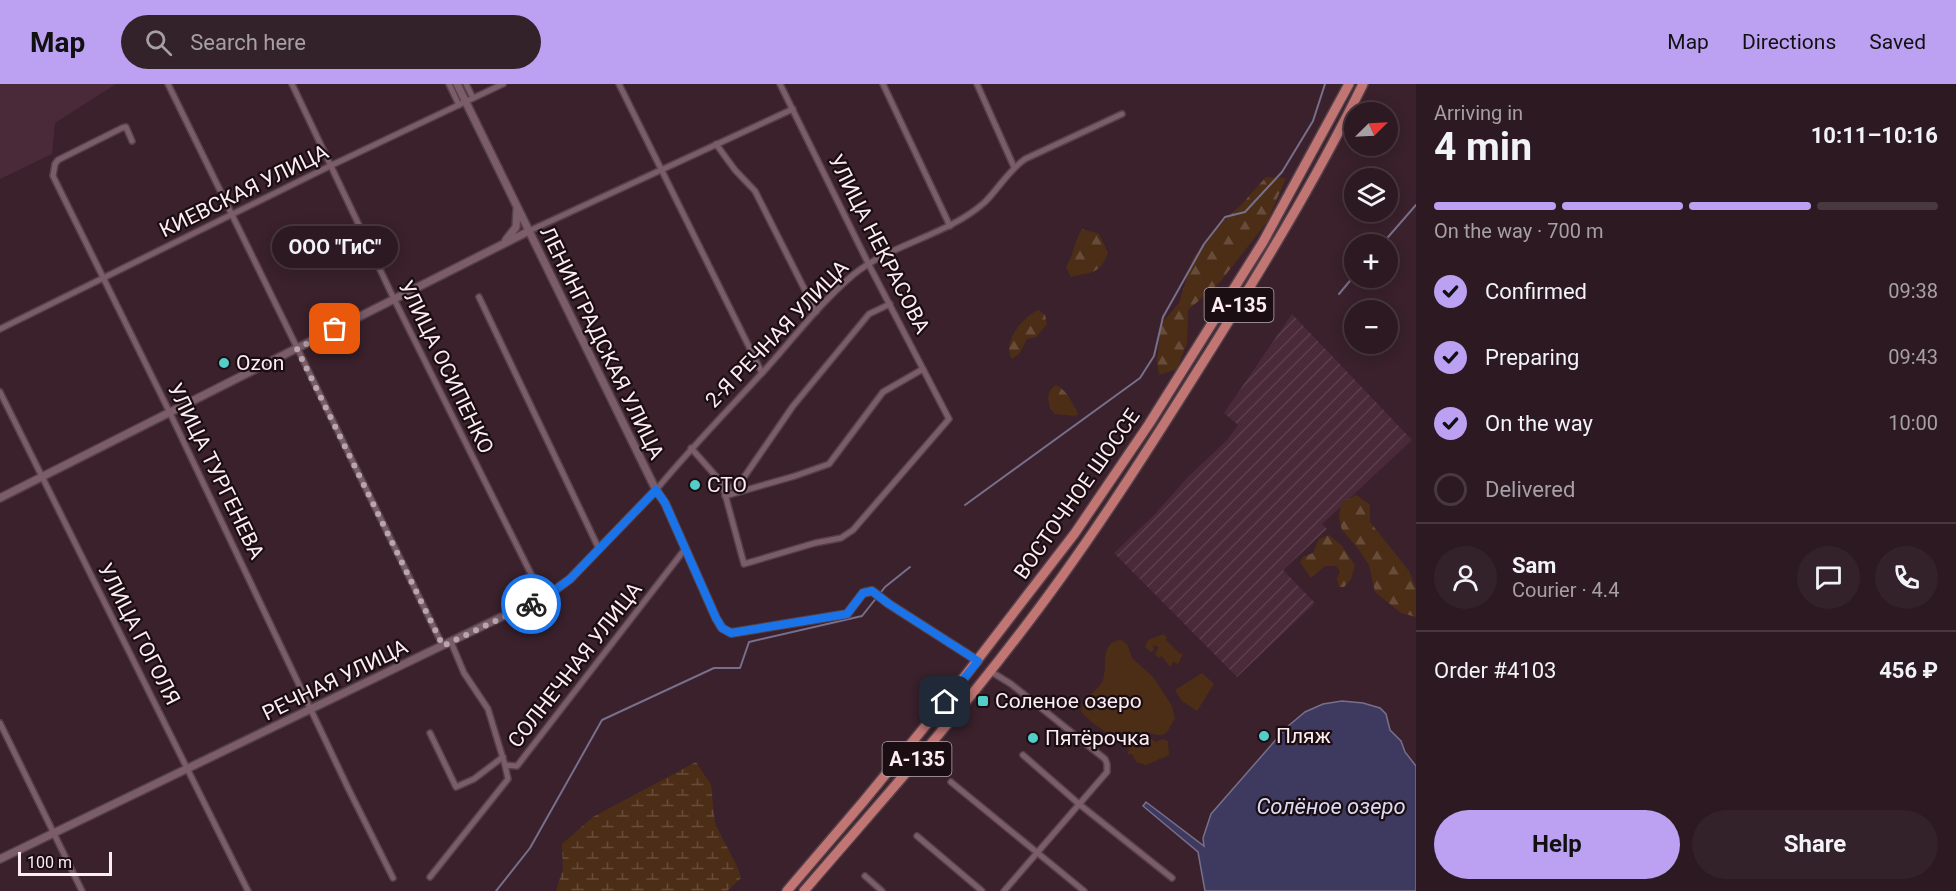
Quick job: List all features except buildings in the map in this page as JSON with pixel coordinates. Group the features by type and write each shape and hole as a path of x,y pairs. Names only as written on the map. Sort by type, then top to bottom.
{"highway":[{"name":"ВОСТОЧНОЕ ШОССЕ","path":"787,891 978,661 1092,509 1149,424 1263,242 1349,84"},
{"name":"ВОСТОЧНОЕ ШОССЕ","path":"804,891 943,730 1018,636 1102,517 1160,432 1275,249 1363,84"},
{"path":"1092,509 1100,509 1102,517"},
{"path":"855,831 842,845 836,846 834,843 837,838 863,802"}],"street":[{"path":"168,84 443,646"},
{"name":"УЛИЦА ОСИПЕНКО","path":"292,84 394,299 543,598"},
{"path":"449,84 466,102"},
{"name":"КИЕВСКАЯ УЛИЦА","path":"0,329 332,165 503,84"},
{"path":"619,84 762,373"},
{"name":"УЛИЦА НЕКРАСОВА","path":"725,493 744,564 815,543 841,538 853,530 949,419 868,264 780,84"},
{"path":"883,84 950,226"},
{"path":"977,84 1014,167"},
{"name":"ЛЕНИНГРАДСКАЯ УЛИЦА","path":"461,86 466,102 529,231 656,490 665,503 722,628 731,633 847,614 863,593 872,591 978,661"},
{"path":"0,498 529,231 793,108"},
{"name":"2-Я РЕЧНАЯ УЛИЦА","path":"656,490 691,448 853,275 868,264 950,226 984,202 1014,167 1025,159 1122,114"},
{"name":"УЛИЦА ТУРГЕНЕВА","path":"132,141 126,127 58,160 53,169 53,176 170,413 393,878"},
{"path":"716,144 735,170 755,191 816,312"},
{"path":"501,245 516,227 516,204"},
{"path":"479,297 599,549"},
{"path":"725,493 740,483 793,406 869,314 890,304"},
{"path":"725,493 795,476 829,464 884,392 923,369"},
{"name":"УЛИЦА ГОГОЛЯ","path":"0,392 248,891"},
{"path":"691,448 722,483 725,493"},
{"name":"РЕЧНАЯ УЛИЦА","path":"0,859 543,598 560,588 656,490"},
{"name":"СОЛНЕЧНАЯ УЛИЦА","path":"430,877 508,779 505,765 517,766 685,549"},
{"path":"452,642 464,674 488,709 505,765"},
{"path":"990,671 1011,684 1104,759 1107,764 1107,772 1004,891"},
{"path":"0,723 82,891"},
{"path":"430,733 456,787 474,778 502,757"},
{"path":"1023,755 1079,804 1172,878"},
{"path":"951,782 1084,891"},
{"path":"917,836 982,891"},
{"path":"865,876 882,891"}],"shaded area":[{"path":"0,84 116,84 55,123 52,154 0,179"},
{"path":"1292,314 1412,440 1322,524 1327,529 1283,570 1315,603 1237,677 1114,553 1227,440 1238,425 1224,413"}],"green space":[{"path":"1266,177 1286,178 1267,222 1220,282 1188,310 1187,343 1177,369 1159,375 1157,361 1161,324 1179,303 1193,258 1218,226"},
{"path":"1082,229 1099,234 1108,253 1098,269 1071,277 1066,267"},
{"path":"1038,310 1045,315 1047,324 1036,337 1027,339 1019,354 1012,359 1009,353 1011,338 1020,324"},
{"path":"1056,385 1066,394 1078,414 1075,416 1055,414 1048,399 1052,388"},
{"path":"1356,495 1370,505 1370,522 1409,571 1416,588 1416,617 1401,613 1375,592 1369,565 1342,530 1339,517 1341,503"},
{"path":"1329,535 1342,546 1355,565 1351,579 1344,587 1339,587 1337,579 1340,571 1336,566 1325,566 1311,578 1300,562 1303,557 1313,553 1319,539"},
{"path":"1163,634 1179,653 1183,654 1178,664 1173,662 1170,667 1162,656 1158,658 1155,654 1159,647 1153,645 1154,650 1151,652 1145,647 1148,640"},
{"path":"1121,640 1127,644 1132,658 1153,677 1172,706 1175,718 1168,731 1162,735 1146,732 1135,738 1112,736 1081,712 1083,702 1103,680 1107,650 1114,642"},
{"path":"1202,673 1214,684 1197,711 1182,701 1175,690"},
{"path":"1150,738 1156,742 1162,739 1168,741 1169,755 1146,765 1136,762 1132,754 1128,754 1129,744 1138,739"},
{"path":"696,762 711,785 715,824 741,878 727,891 556,891 563,869 562,844 593,817"}],"water":[{"name":"Солёное озеро","path":"1342,701 1363,703 1380,708 1386,714 1390,730 1401,741 1405,752 1416,766 1416,891 1205,891 1198,852 1143,806 1146,802 1204,846 1203,838 1211,814 1287,727 1305,712 1323,704"}],"waterway":[{"path":"965,505 1140,378 1154,356 1163,317 1204,244 1225,217 1245,212 1282,172 1313,121 1325,84"},
{"path":"1391,234 1416,205"},
{"path":"1339,294 1344,288"},
{"path":"496,891 530,848 602,720 714,668 740,668 749,642 862,616 885,587 910,567"}],"way so far":[{"path":"335,329 297,349 443,646 531,604"}],"place":[{"name":"ООО \"ГиС\"","path":"335,329"},
{"name":"Ozon","path":"224,363"},
{"name":"СТО","path":"695,485"},
{"name":"Соленое озеро","path":"983,701"},
{"name":"Пляж","path":"1264,736"},
{"name":"Пятёрочка","path":"1033,738"}],"route":[{"path":"531,604 560,588 570,579 656,490 665,503 722,628 731,633 847,614 865,591 872,591 978,661 945,702"}]}
